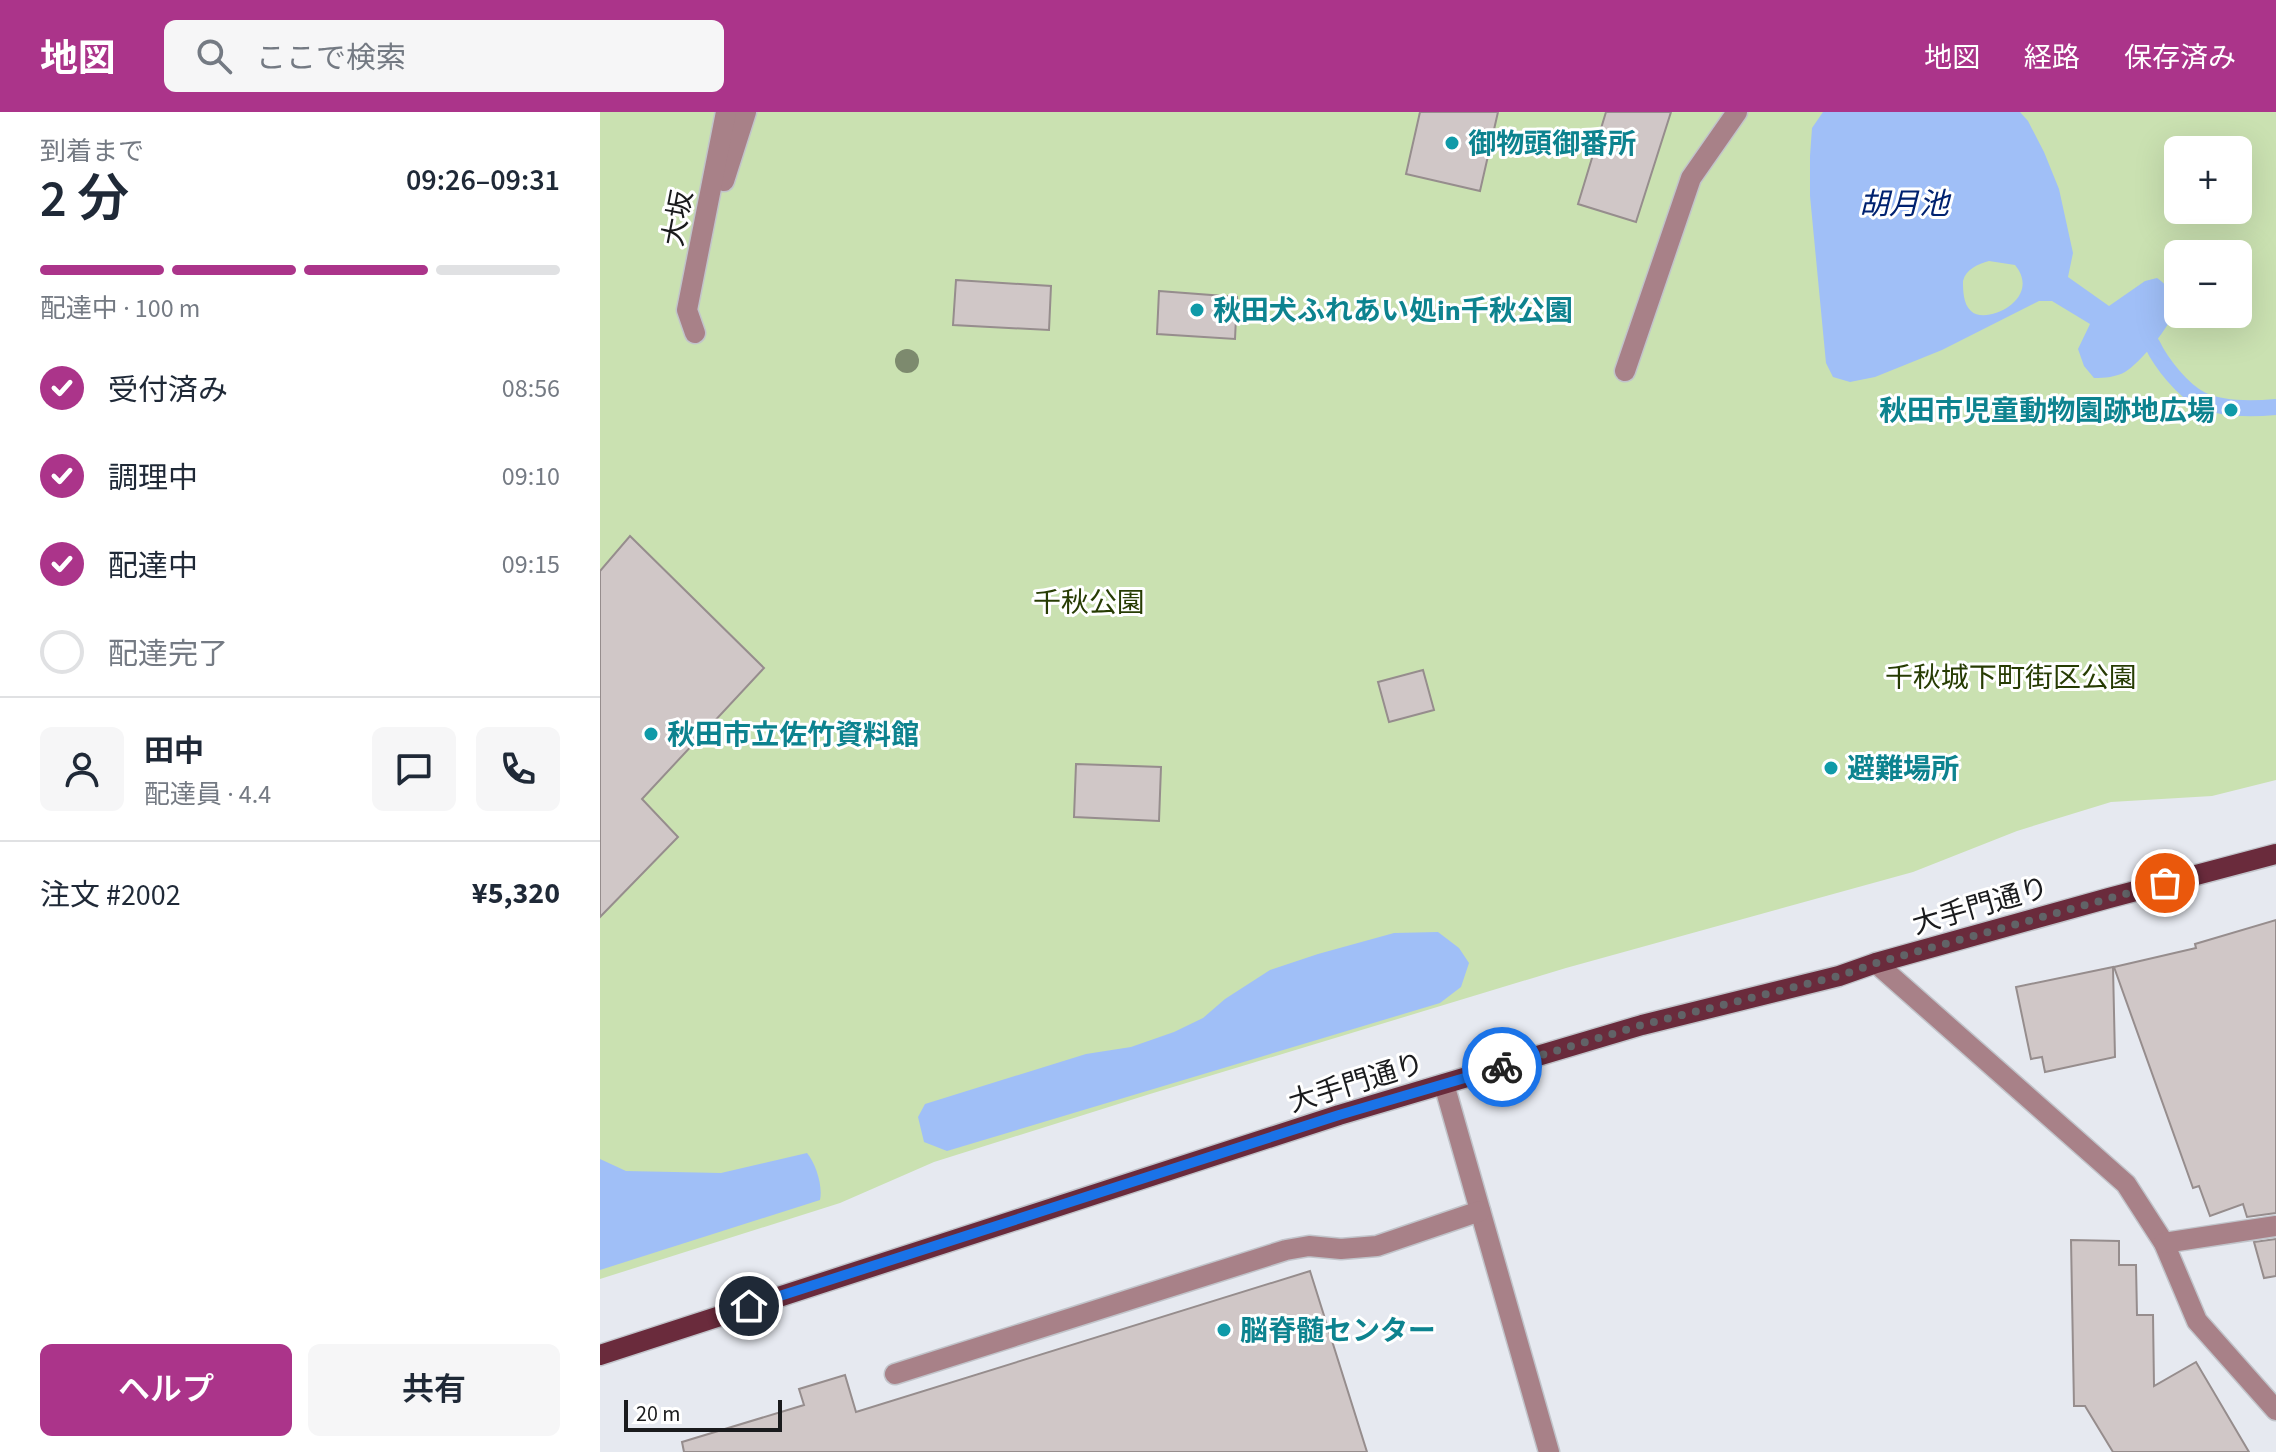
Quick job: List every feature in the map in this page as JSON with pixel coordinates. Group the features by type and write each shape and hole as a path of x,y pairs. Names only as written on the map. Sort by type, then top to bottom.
{"main road":[{"name":"大手門通り","path":"600,1355 1339,1115 1642,1025 1839,976 1876,963 2276,854"}],"street":[{"name":"大坂","path":"695,333 687,310 726,112"},
{"path":"694,277 746,112"},
{"path":"1625,371 1691,178 1737,112"},
{"path":"1876,963 2126,1184 2164,1243 2197,1321 2276,1410"},
{"path":"1444,1084 1549,1452"},
{"path":"895,1374 1286,1250 1309,1246 1341,1249 1377,1246 1480,1211"},
{"path":"2164,1243 2276,1226"}],"green space":[{"name":"千秋公園","path":"600,112 2276,112 2276,780 2212,796 2111,802 2017,831 1913,872 1566,968 934,1162 840,1203 600,1279"}],"water":[{"name":"胡月池","path":"1823,112 2020,112 2044,152 2059,189 2073,253 2068,277 2109,306 2145,281 2157,278 2164,284 2165,328 2139,361 2125,372 2094,378 2084,366 2078,349 2090,324 2052,301 2039,301 1942,350 1875,377 1850,382 1833,377 1826,363 1810,196 1812,128","holes":["1989,261 2015,265 2022,277 2022,289 2017,298 1999,312 1978,315 1968,308 1963,281 1977,265"]},
{"path":"1438,932 1459,948 1469,963 1461,987 1440,1003 947,1151 924,1142 918,1117 925,1104 1086,1054 1131,1047 1174,1032 1203,1018 1225,999 1270,970 1394,933"},
{"path":"807,1153 818,1175 820,1200 600,1270 600,1159 626,1171 721,1173"}],"building":[{"name":"御物頭御番所","path":"1420,112 1498,112 1480,191 1406,174"},
{"path":"1606,112 1671,112 1636,222 1578,204"},
{"path":"956,280 1051,286 1049,330 953,325"},
{"name":"秋田犬ふれあい処in千秋公園","path":"1159,291 1237,297 1235,339 1157,334"},
{"name":"秋田市立佐竹資料館","path":"630,536 764,668 642,799 678,837 600,917 600,571"},
{"path":"1423,670 1434,710 1389,722 1378,682"},
{"path":"1076,764 1161,767 1159,821 1074,817"},
{"path":"2276,920 2276,1213 2247,1217 2243,1204 2210,1216 2199,1186 2193,1188 2114,967 2196,948 2195,944"},
{"path":"2113,967 2115,1057 2045,1072 2042,1057 2031,1059 2016,987"},
{"path":"2276,1239 2276,1276 2264,1278 2254,1242"},
{"path":"2071,1240 2119,1241 2119,1265 2136,1265 2137,1315 2153,1315 2154,1386 2196,1362 2249,1452 2113,1452 2085,1406 2074,1406"},
{"name":"脳脊髄センター","path":"1310,1271 1367,1452 684,1452 682,1442 804,1405 799,1389 845,1375 856,1412"}],"waterway":[{"path":"2152,344 2173,376 2202,400 2229,407 2276,407"}],"way so far":[{"path":"1502,1067 1642,1025 1839,976 2165,883"}],"place":[{"name":"御物頭御番所","path":"1452,143"},
{"name":"秋田犬ふれあい処in千秋公園","path":"1197,310"},
{"name":"秋田市児童動物園跡地広場","path":"2231,410"},
{"name":"秋田市立佐竹資料館","path":"651,734"},
{"name":"避難場所","path":"1831,768"},
{"name":"脳脊髄センター","path":"1224,1330"}],"route":[{"path":"749,1306 1339,1115 1502,1067"}],"park label":[{"name":"千秋城下町街区公園","path":"2011,677"}]}
